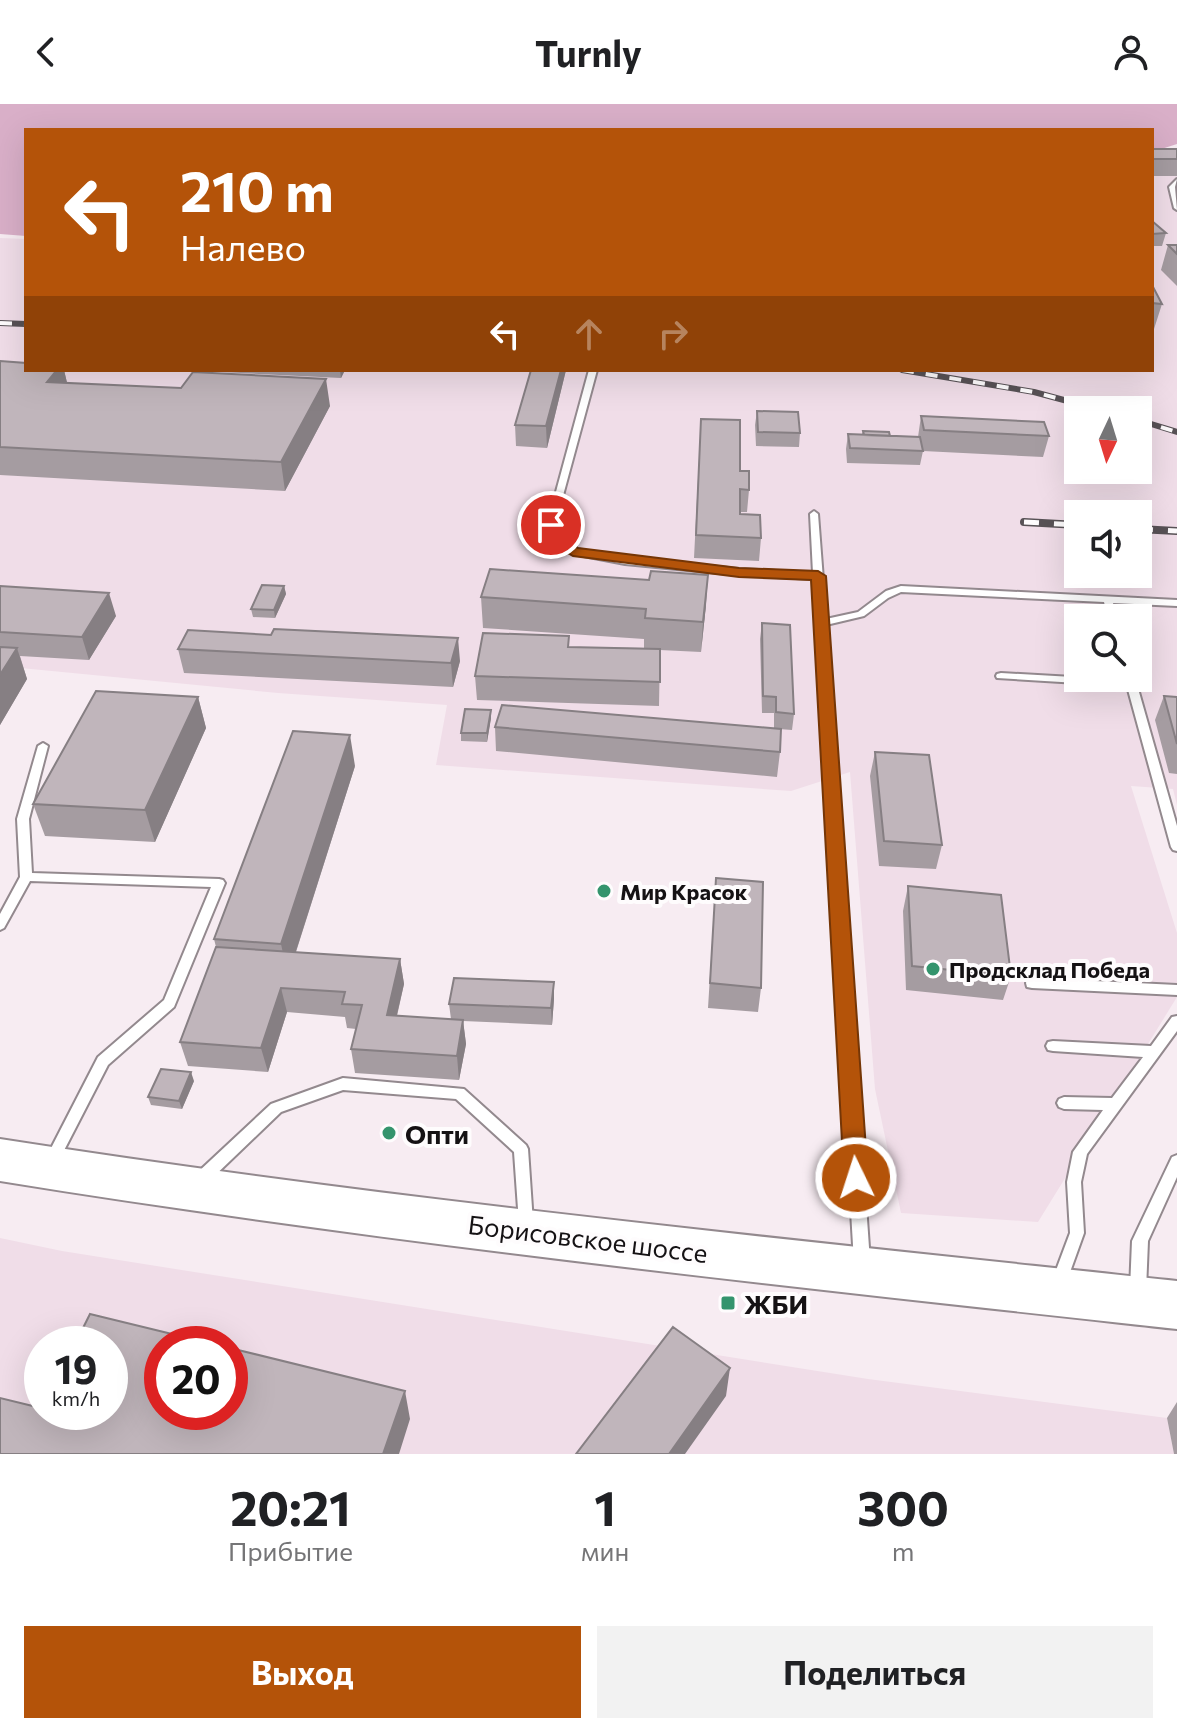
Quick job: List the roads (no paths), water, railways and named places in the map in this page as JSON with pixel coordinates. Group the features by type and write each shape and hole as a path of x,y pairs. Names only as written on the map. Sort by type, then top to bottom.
{"main road":[{"name":"Борисовское шоссе","path":"0,1160 189,1190 1157,1304"}],"lane":[{"path":"1177,181 1172,187 1177,208"},
{"path":"592,372 551,525 558,540 573,551 625,561 818,576"},
{"path":"814,514 862,1271"},
{"path":"821,623 859,615 877,604 889,591 901,589 1177,603"},
{"path":"1108,600 1109,604"},
{"path":"1001,676 1064,678"},
{"path":"1133,692 1177,847"},
{"path":"0,925 26,877 23,819 43,746"},
{"path":"26,877 219,883 169,1003 103,1061 49,1167"},
{"path":"1032,983 1177,990"},
{"path":"1055,1293 1077,1233 1074,1182 1080,1152 1177,1021"},
{"path":"1053,1046 1154,1052"},
{"path":"189,1190 276,1108 303,1098 343,1084 459,1093 521,1149 526,1231"},
{"path":"1064,1103 1116,1104"},
{"path":"1157,1304 1140,1241 1177,1161"}],"railway":[{"path":"0,323 24,324"},
{"path":"914,372 1034,392 1064,400"},
{"path":"1152,424 1177,432"},
{"path":"1024,522 1064,524"},
{"path":"1152,530 1177,531"}],"place":[{"name":"Мир Красок","path":"604,891"},
{"name":"Продсклад Победа","path":"933,969"},
{"name":"Опти","path":"389,1133"},
{"name":"ЖБИ","path":"728,1303"}]}
